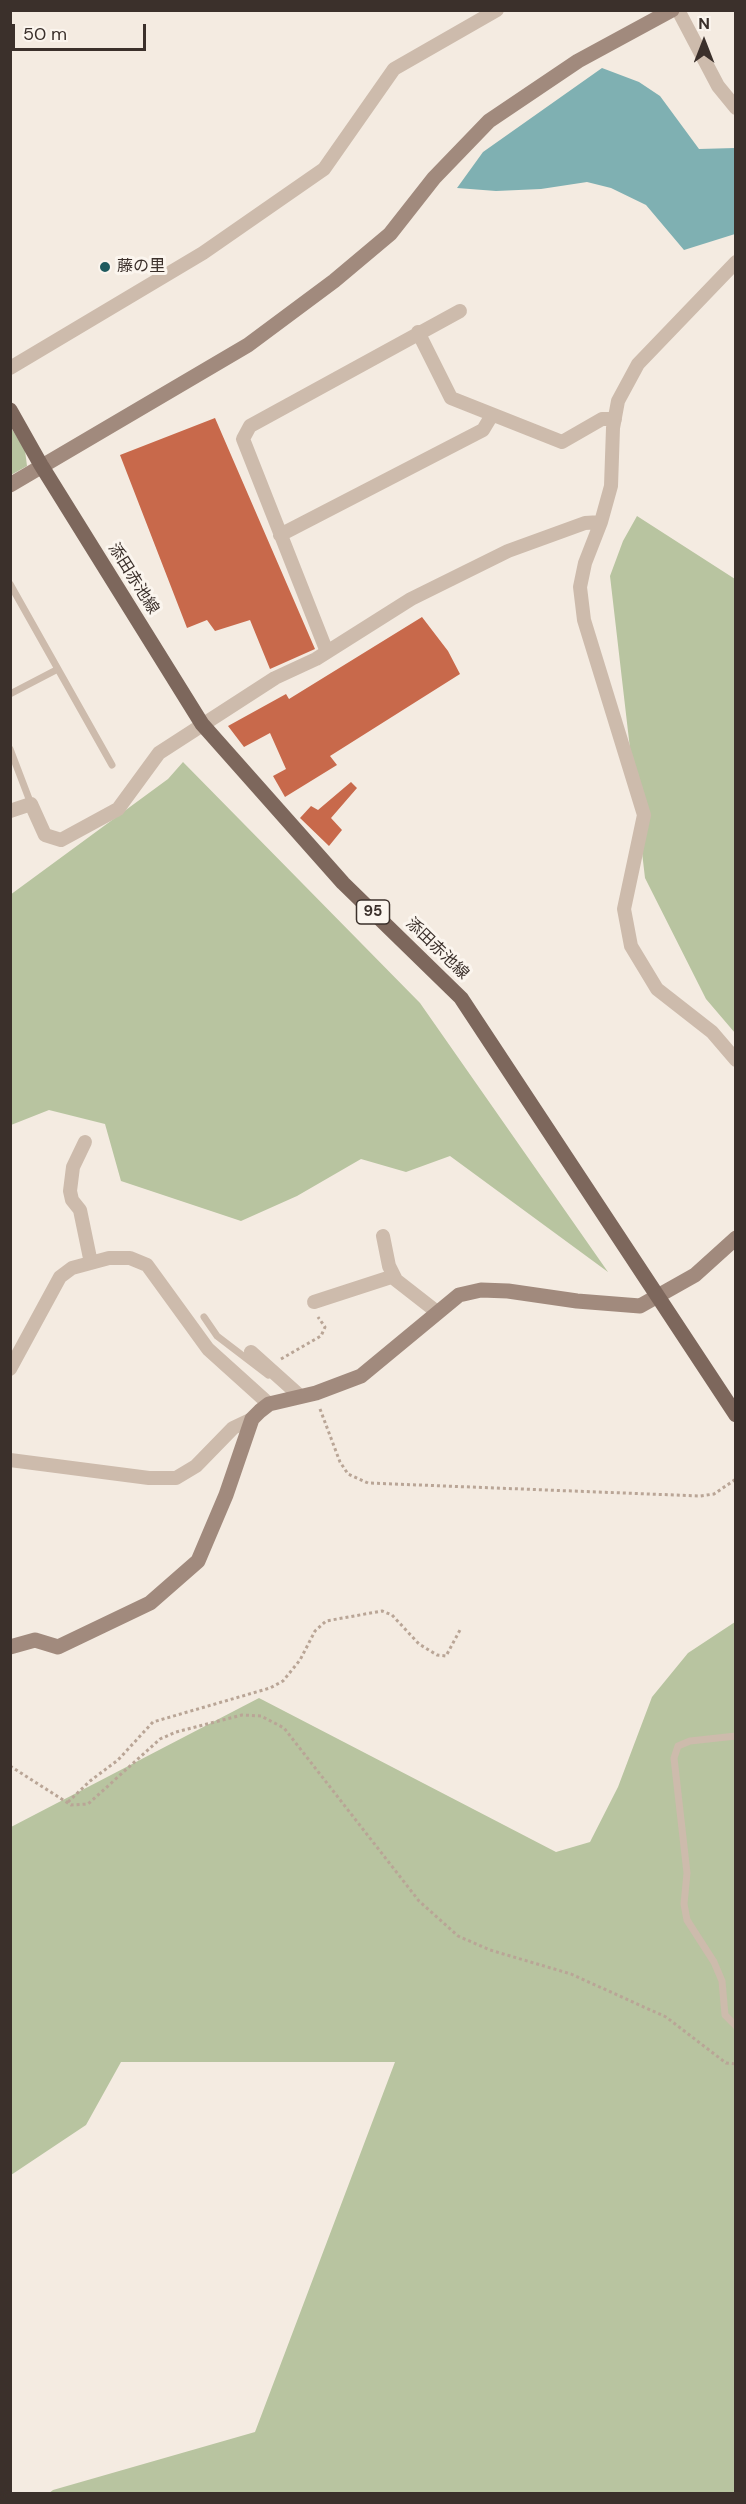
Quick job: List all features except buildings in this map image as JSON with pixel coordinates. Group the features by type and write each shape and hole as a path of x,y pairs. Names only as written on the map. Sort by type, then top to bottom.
{"main road":[{"name":"添田赤池線","path":"10,410 41,465 202,724 344,883 461,998 735,1415"}],"street":[{"path":"10,368 203,254 324,169 394,69 497,10"},
{"path":"10,485 248,345 334,281 390,234 434,178 489,121 578,61 672,10"},
{"path":"678,10 718,86 735,108"},
{"path":"735,262 638,364 618,401 611,486 601,522 585,562 580,587 584,620 644,815 624,909 631,946 657,989 706,1026 735,1060"},
{"path":"327,652 243,440 249,426 460,311"},
{"path":"418,332 450,398 562,442 602,419 615,418"},
{"path":"280,535 483,430 492,415"},
{"path":"10,811 31,804 45,835 61,840 118,809 159,753 275,678 327,652 411,599 508,551 585,523 601,522"},
{"path":"85,1142 73,1167 70,1191 72,1200 80,1210 91,1263"},
{"path":"383,1236 394,1276 418,1299 437,1312"},
{"path":"10,1460 149,1478 176,1478 196,1466 233,1428 252,1419 269,1404 316,1393 361,1376 459,1295 481,1290 640,1306 695,1275 735,1238"},
{"path":"10,1369 60,1277 72,1268 109,1258 130,1258 147,1264 208,1348 269,1404"},
{"path":"314,1302 394,1276"},
{"path":"251,1352 286,1386 300,1396"},
{"path":"10,1647 35,1640 58,1647 82,1638 150,1603 198,1561 252,1419"}],"lane":[{"path":"10,584 112,765"},
{"path":"10,694 58,669"},
{"path":"10,749 31,804"},
{"path":"204,1317 225,1343 251,1364 286,1386"},
{"path":"735,1736 690,1741 678,1746 674,1758 687,1873 684,1904 687,1920 714,1962 722,1981 725,2015 735,2026"}],"path":[{"path":"266,1367 321,1336 325,1327 313,1311 314,1302"},
{"path":"316,1393 329,1437 340,1462 348,1474 368,1483 700,1496 714,1494 735,1479"},
{"path":"68,1802 90,1780 124,1754 153,1722 259,1691 283,1681 300,1660 315,1631 326,1621 382,1611 392,1615 419,1644 437,1655 446,1656 460,1630"},
{"path":"10,1766 68,1802 88,1804 160,1739 176,1732 242,1715 261,1716 284,1728 419,1901 458,1936 490,1950 571,1974 666,2017 726,2063 735,2064"}],"green space":[{"path":"10,426 25,450 27,466 11,475"},
{"path":"637,516 735,579 735,1033 706,999 645,878 610,576 623,541"},
{"path":"183,762 420,1003 608,1272 450,1156 406,1172 361,1159 297,1196 241,1221 121,1181 105,1124 49,1110 11,1125 10,895 168,779"},
{"path":"735,1622 735,2493 49,2493 255,2432 395,2062 121,2062 86,2125 11,2175 11,1827 259,1698 556,1852 590,1842 618,1787 652,1697 688,1653"}],"water":[{"path":"602,68 639,82 660,96 699,149 735,148 735,234 684,250 646,205 611,188 587,182 541,189 496,191 457,188 483,152"}],"place":[{"name":"藤の里","path":"105,267"}]}
